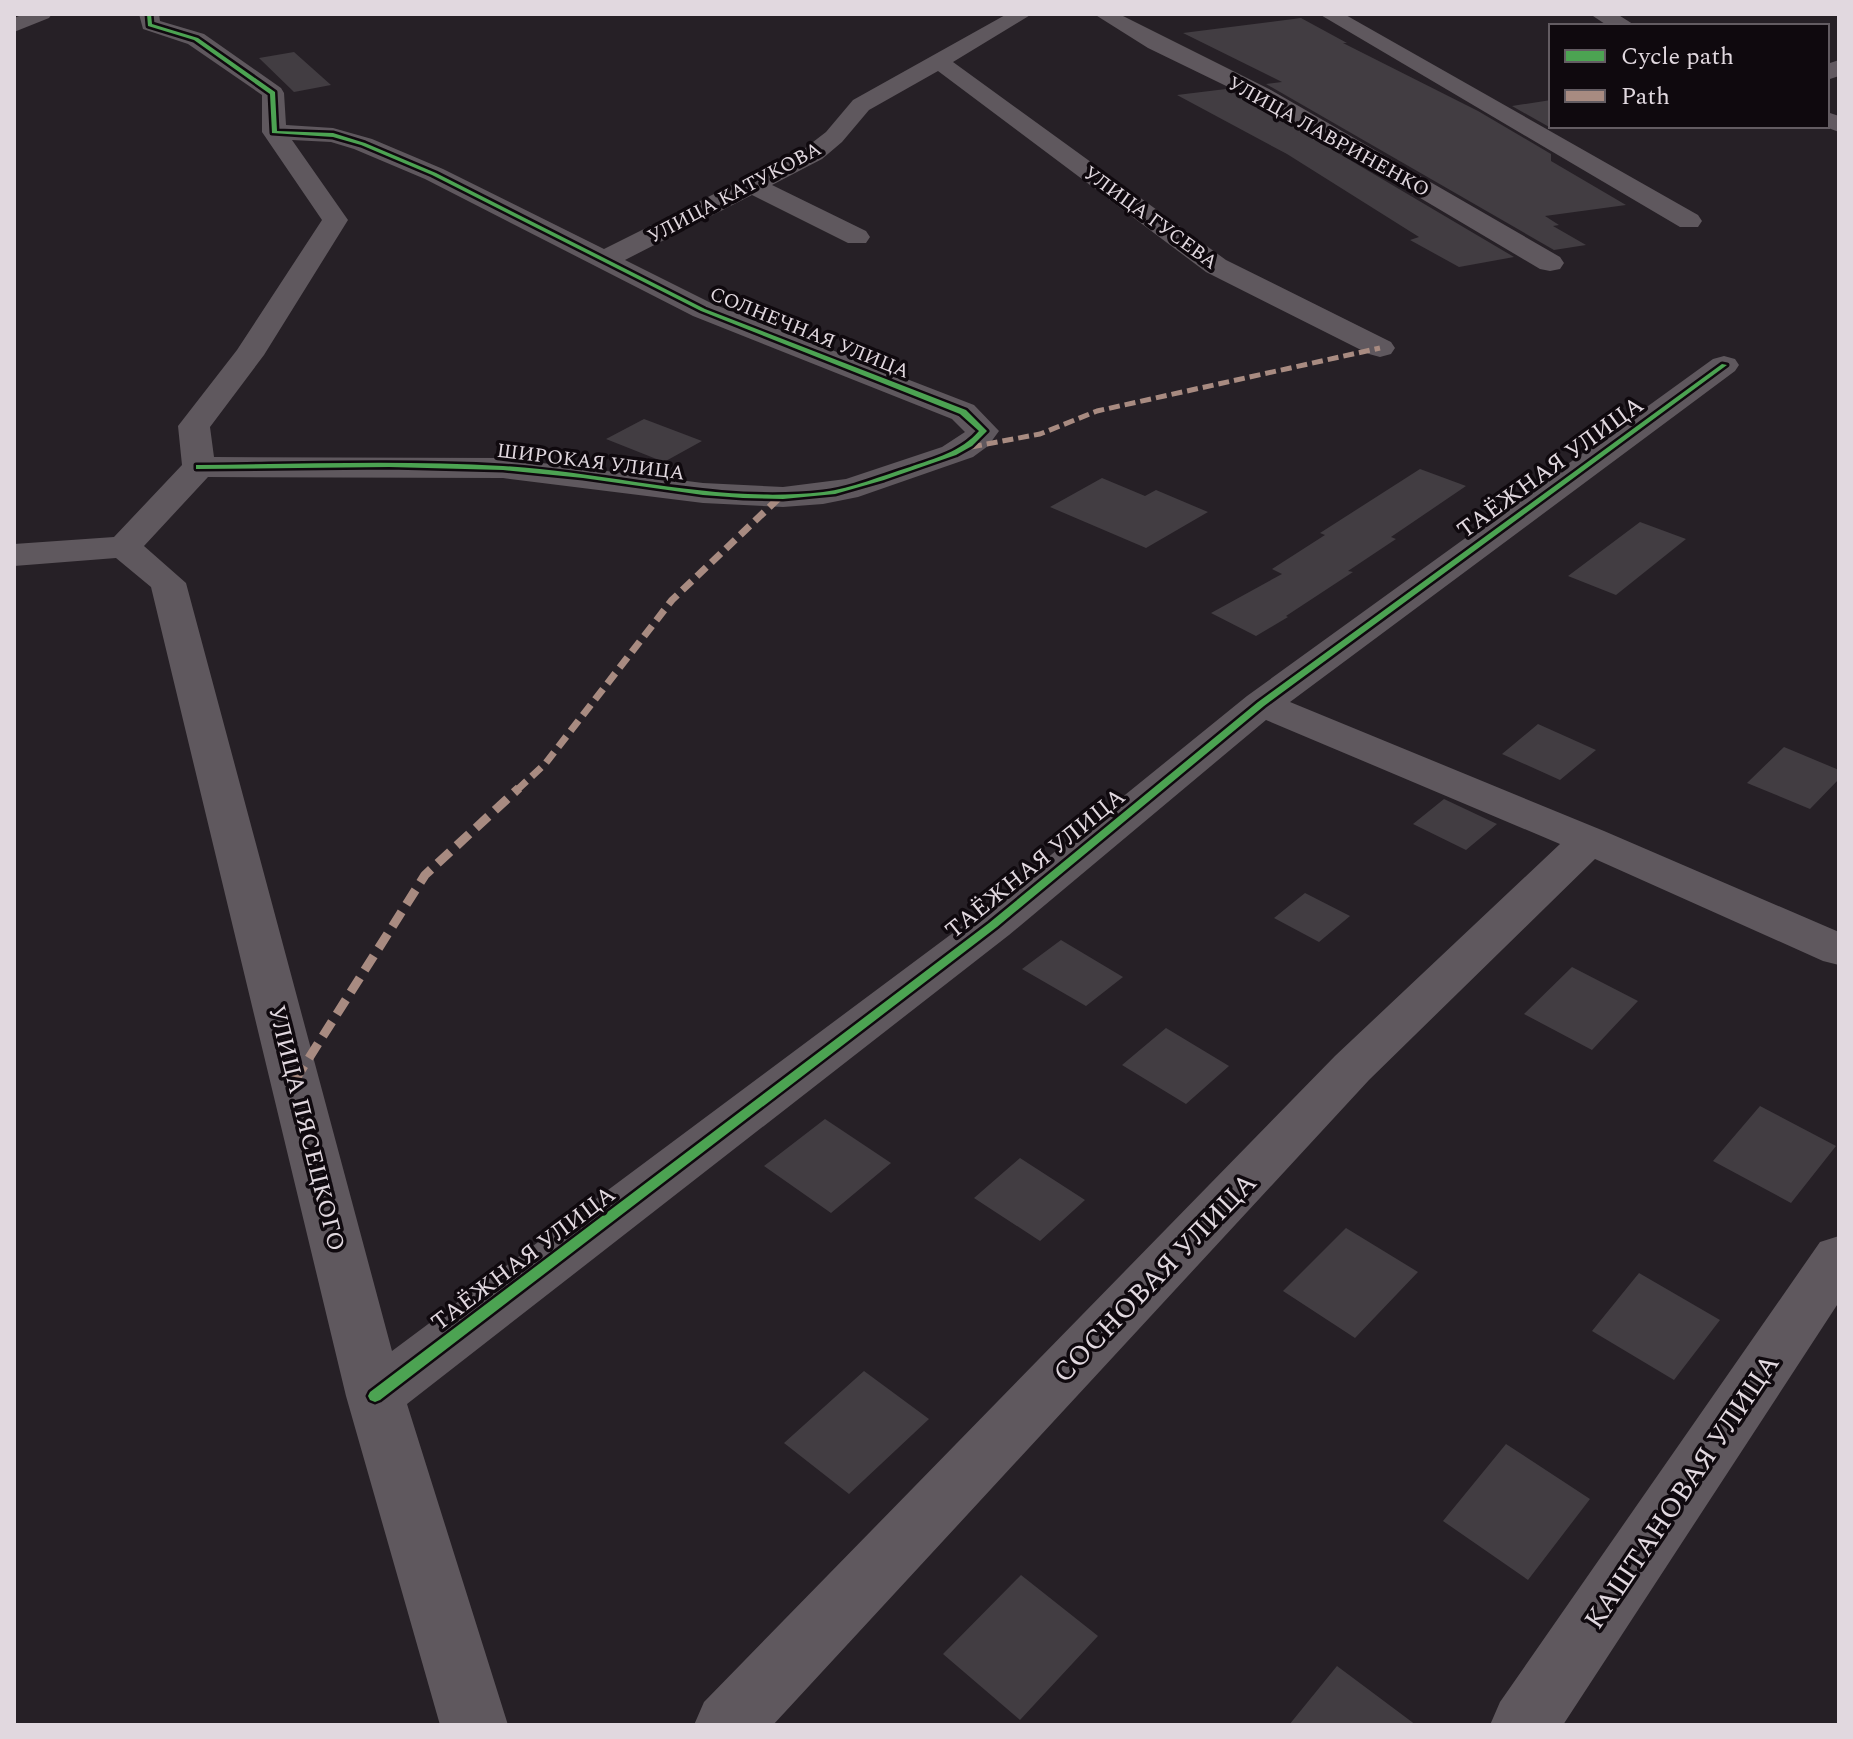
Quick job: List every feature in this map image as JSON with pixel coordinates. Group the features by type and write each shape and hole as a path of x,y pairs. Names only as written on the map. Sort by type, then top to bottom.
{"street":[{"path":"14,26 42,14"},
{"path":"14,555 124,547 199,467 194,426 249,355 335,220 274,132 273,93 196,39 150,25 149,14"},
{"name":"УЛИЦА КАТУКОВА","path":"602,261 813,154 834,137 861,105 1022,14"},
{"name":"УЛИЦА ЛАВРИНЕНКО","path":"1104,14 1261,94 1550,263"},
{"path":"1329,14 1689,221"},
{"path":"1600,14 1621,24"},
{"name":"УЛИЦА ГУСЕВА","path":"937,60 1216,266 1380,348"},
{"path":"274,132 333,135 363,144 434,174 602,261"},
{"path":"753,185 857,237"},
{"name":"СОЛНЕЧНАЯ УЛИЦА","path":"602,261 703,310 963,412 983,431 971,447"},
{"name":"ТАЁЖНАЯ УЛИЦА","path":"375,1396 993,925 1261,704 1724,365"},
{"name":"ШИРОКАЯ УЛИЦА","path":"199,467 445,465 507,468 729,496 780,497 825,494 872,482 971,447"},
{"name":"УЛИЦА ПЯСЕЦКОГО","path":"124,547 168,583 375,1396 474,1725"},
{"path":"1261,704 1589,840 1839,950"},
{"name":"СОСНОВАЯ УЛИЦА","path":"728,1725 1352,1068 1589,840"},
{"name":"КАШТАНОВАЯ УЛИЦА","path":"1524,1725 1839,1257"}],"building":[{"path":"1301,18 1347,43 1343,43 1478,111 1551,154 1551,161 1626,205 1545,216 1559,225 1553,226 1586,245 1554,250 1266,84 1282,82 1183,33"},
{"path":"294,52 331,85 294,92 259,58"},
{"path":"1226,89 1514,257 1459,267 1410,240 1419,237 1287,154 1177,95"},
{"path":"1549,100 1549,127 1512,106"},
{"path":"644,419 702,441 664,462 606,439"},
{"path":"1420,469 1466,486 1391,537 1396,539 1348,571 1353,572 1256,636 1211,613 1282,574 1272,569 1325,535 1320,533"},
{"path":"1102,478 1145,496 1156,490 1208,512 1146,548 1050,507"},
{"path":"1640,522 1686,539 1616,595 1568,576"},
{"path":"1538,724 1596,750 1560,780 1502,754"},
{"path":"1784,747 1839,770 1839,779 1810,809 1747,783"},
{"path":"1444,799 1497,824 1466,850 1413,824"},
{"path":"1305,893 1350,916 1319,942 1274,918"},
{"path":"1061,940 1123,977 1086,1006 1022,969"},
{"path":"1572,967 1638,1001 1592,1050 1524,1014"},
{"path":"1166,1028 1229,1066 1186,1104 1122,1065"},
{"path":"1760,1106 1836,1146 1791,1203 1713,1161"},
{"path":"825,1119 891,1163 831,1213 764,1166"},
{"path":"1020,1158 1085,1200 1040,1241 974,1198"},
{"path":"1346,1228 1418,1272 1355,1338 1283,1291"},
{"path":"1639,1273 1720,1320 1674,1380 1592,1331"},
{"path":"864,1371 929,1419 849,1494 784,1443"},
{"path":"1506,1444 1590,1499 1528,1580 1443,1521"},
{"path":"1021,1575 1098,1636 1020,1720 943,1654"},
{"path":"1337,1666 1416,1725 1289,1725"}],"marked path":[{"path":"971,447 1040,434 1097,411 1380,348"},
{"path":"295,1080 425,875 545,764 672,600 780,497"}],"cycle path":[{"path":"149,14 150,25 196,39 273,93 274,132 333,135 363,144 434,174 703,310 963,412 983,431 969,445 953,454 870,483 823,494 783,497 703,493 503,468 389,465 199,467"},
{"path":"375,1396 993,925 1261,704 1724,365"}]}
